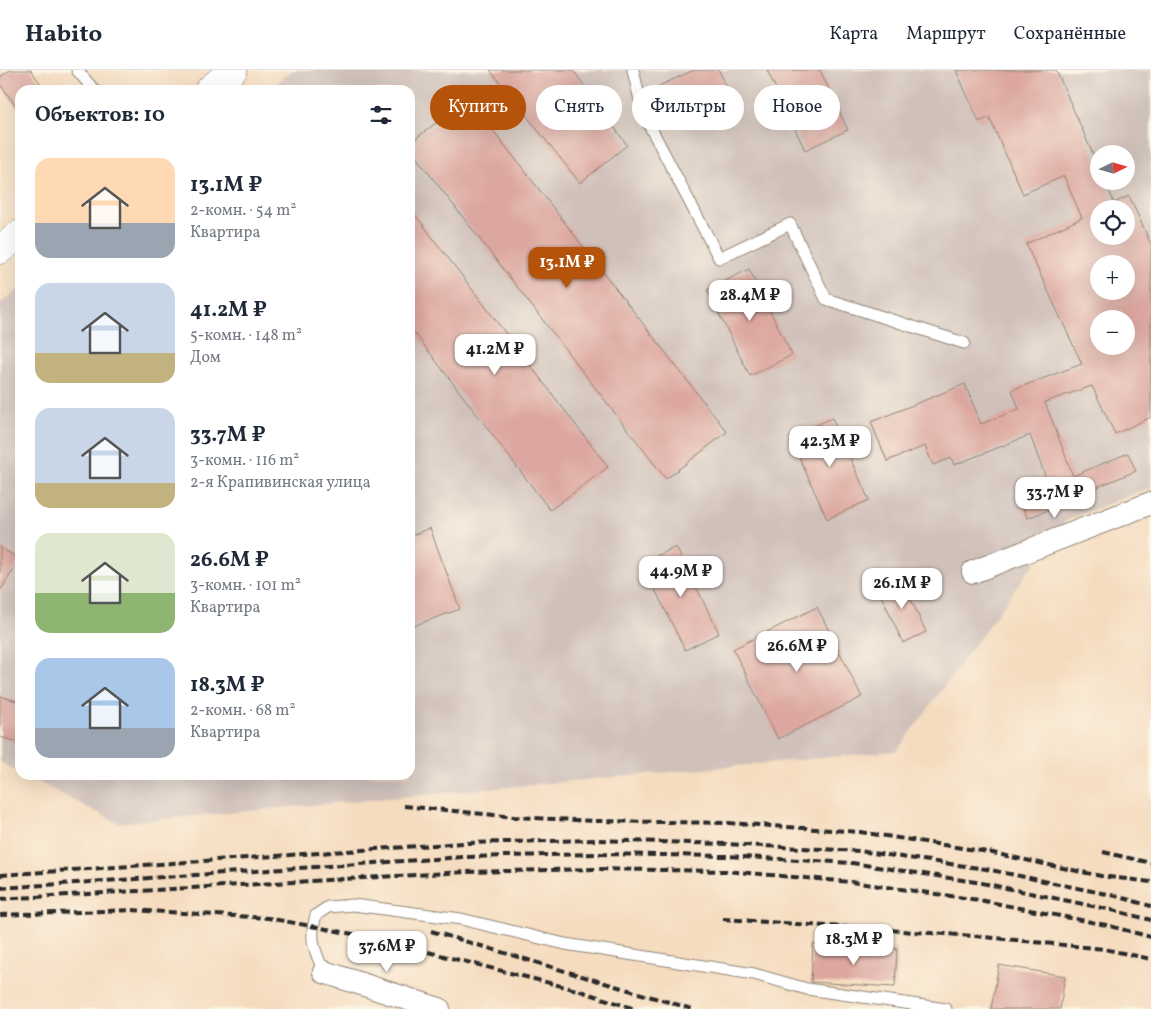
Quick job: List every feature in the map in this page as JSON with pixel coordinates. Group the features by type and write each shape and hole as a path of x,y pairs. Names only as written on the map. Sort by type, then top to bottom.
{"main road":[{"path":"215,85 233,70"},
{"path":"0,250 15,238"}],"street":[{"path":"973,572 1151,503"},
{"path":"324,972 439,1009"}],"lane":[{"path":"78,70 90,85"},
{"path":"633,70 643,113 719,258 790,224 826,299 964,344"},
{"path":"324,972 312,945 312,926 316,915 328,907 353,905 460,919 564,944 754,974 807,989 946,1009"}],"shaded area":[{"path":"293,70 1151,70 1151,487 1065,521 897,751 118,823 35,780 415,780 415,85 274,85"},
{"path":"15,292 15,770 0,762 0,304"}],"building":[{"path":"10,70 31,70 42,85 15,85 15,105 0,84 0,77"},
{"path":"490,70 573,70 584,85 536,85 536,128 526,115 526,85 502,85"},
{"path":"694,70 719,70 726,85 661,85"},
{"path":"767,70 820,70 827,85 774,85"},
{"path":"956,70 1056,70 1090,147 1090,190 1109,190 1113,200 1090,200 1090,245 1135,245 1135,209 1151,244 1151,417 1115,434 1092,386 1045,402 1073,476 1128,453 1136,471 1080,494 1081,498 1027,518 1019,496 1048,484 1030,435 954,465 951,458 933,465 925,446 887,461 871,422 965,384 981,424 1019,409 1012,390 1082,364 1026,244 1082,218 1064,176 1023,194 989,117 979,122"},
{"path":"840,113 848,130 805,150 796,130 840,130"},
{"path":"430,127 430,130 493,130 727,432 666,479 415,155 415,139"},
{"path":"538,130 616,130 627,145 580,183"},
{"path":"1129,196 1131,200 1120,200"},
{"path":"415,215 608,467 550,510 415,334"},
{"path":"749,269 792,355 750,376 707,290"},
{"path":"832,418 869,500 827,519 790,437"},
{"path":"430,528 460,609 415,625 415,534"},
{"path":"0,547 15,557 15,568 0,591"},
{"path":"676,547 719,633 685,650 642,563"},
{"path":"901,578 926,632 903,643 878,589"},
{"path":"817,607 862,697 778,739 733,649"},
{"path":"0,696 15,700 15,742 0,737"},
{"path":"813,944 897,949 895,987 811,982"},
{"path":"999,965 1065,976 1060,1009 991,1009"}],"railway":[{"path":"404,806 514,817 596,821 729,823 860,832 988,852 1101,876 1151,882"},
{"path":"0,875 463,843 595,840 859,851 986,869 1116,896 1151,906"},
{"path":"1103,852 1151,863"},
{"path":"0,888 464,857 596,854 726,856 852,863 982,883 1151,920"},
{"path":"0,899 466,872 593,869 725,871 851,882 979,900 1106,925 1151,937"},
{"path":"0,915 132,910 268,918 369,937 577,990 635,1009"},
{"path":"723,919 975,936 1104,949 1151,959"},
{"path":"431,931 692,1009"}]}
